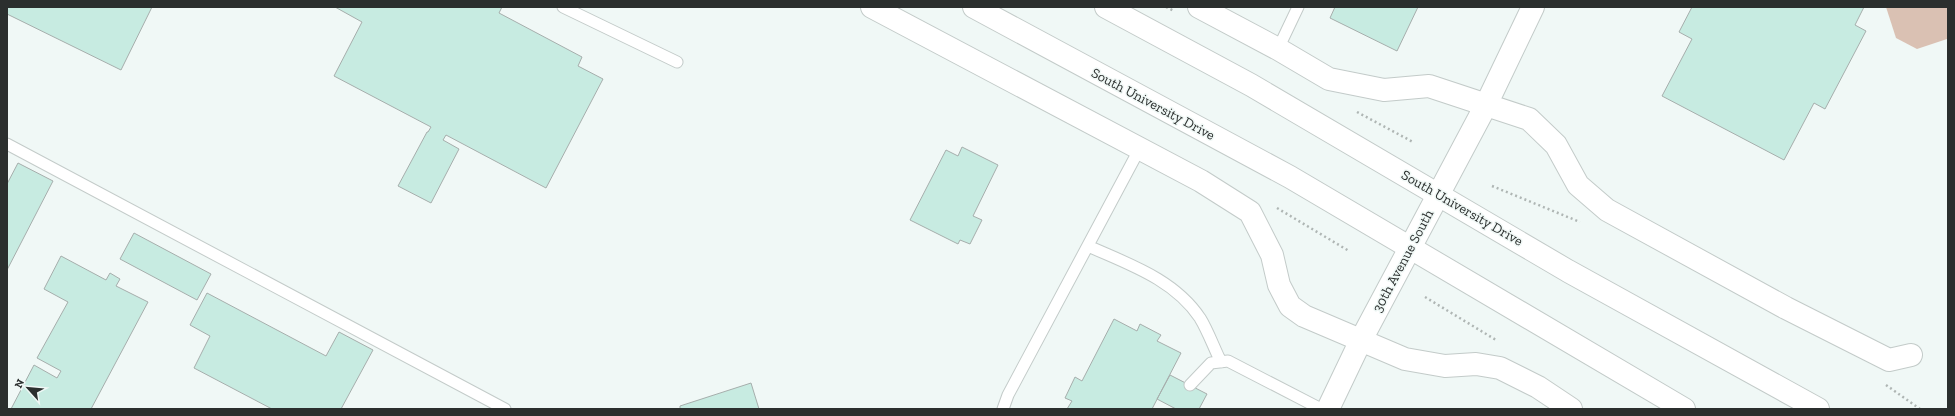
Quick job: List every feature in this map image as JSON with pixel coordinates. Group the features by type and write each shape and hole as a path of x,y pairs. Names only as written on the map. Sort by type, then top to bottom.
{"street":[{"path":"872,7 1201,181 1250,212 1272,254 1280,285 1290,306 1304,316 1410,360 1446,366 1476,364 1500,368 1538,387 1571,409"},
{"name":"South University Drive","path":"974,7 1290,177 1684,409"},
{"name":"South University Drive","path":"1106,7 1251,85 1568,271 1818,409"},
{"path":"1199,7 1278,49 1329,79 1384,90 1429,86 1529,119 1556,145 1578,185 1607,210 1786,308 1889,360 1911,355"},
{"name":"30th Avenue South","path":"1328,409 1361,340 1486,105 1533,7"}],"lane":[{"path":"563,7 677,62"},
{"path":"1278,49 1298,7"},
{"path":"7,144 505,409"},
{"path":"1003,409 1008,395 1140,148"},
{"path":"1088,246 1151,273 1183,297 1200,318 1221,362"},
{"path":"1190,385 1211,363 1228,361 1321,409"}],"shaded area":[{"path":"1886,7 1948,7 1947,39 1917,49 1896,38"}],"building":[{"path":"7,7 152,7 121,70 7,14"},
{"path":"335,7 502,7 499,13 582,57 578,66 603,79 546,188 446,135 443,140 459,149 431,203 398,186 431,127 334,76 362,22"},
{"path":"1335,7 1418,7 1397,51 1330,18"},
{"path":"1692,7 1864,7 1855,25 1866,31 1825,109 1814,103 1784,160 1662,96 1692,39 1679,32"},
{"path":"962,147 998,165 973,216 982,220 970,244 960,240 958,244 910,220 946,150 958,156"},
{"path":"18,163 53,181 7,270 7,184"},
{"path":"134,233 211,274 197,300 120,259"},
{"path":"61,256 106,280 110,273 120,279 116,286 148,302 91,409 11,409 34,365 57,378 61,371 37,358 68,302 44,289"},
{"path":"207,293 326,356 339,332 373,350 341,409 272,409 194,368 210,336 190,325"},
{"path":"1114,319 1137,331 1140,324 1161,335 1157,341 1181,353 1152,409 1067,409 1072,401 1065,398 1075,377 1082,381"},
{"path":"1170,375 1207,394 1199,409 1176,409 1157,399"},
{"path":"751,383 759,409 680,409 680,406"}]}
